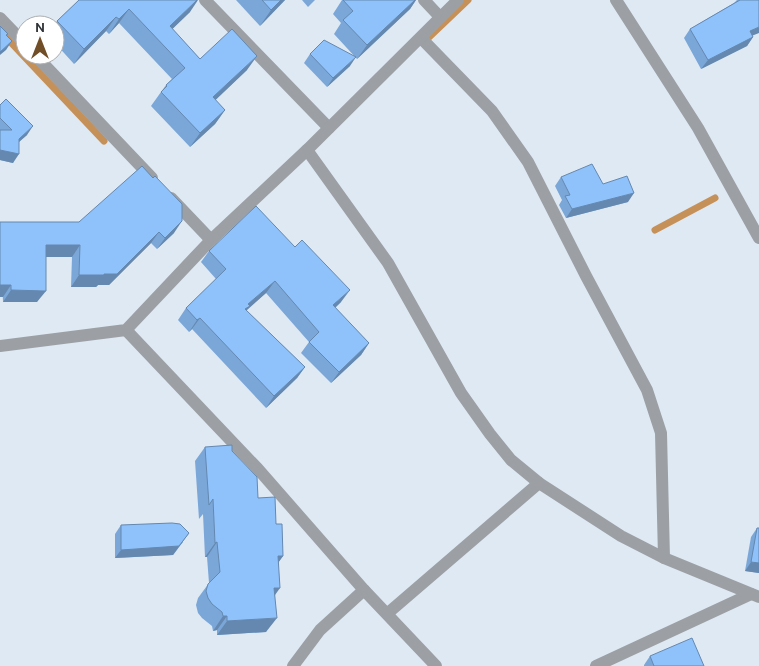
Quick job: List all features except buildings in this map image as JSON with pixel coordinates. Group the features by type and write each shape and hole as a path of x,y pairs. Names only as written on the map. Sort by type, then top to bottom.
{"street":[{"path":"205,0 330,128"},
{"path":"424,0 440,17"},
{"path":"0,346 126,330 211,240 330,128 458,0"},
{"path":"616,0 698,128 759,238"},
{"path":"0,18 15,34"},
{"path":"421,38 492,111 528,162 647,390 661,433 664,558"},
{"path":"45,65 211,240"},
{"path":"307,150 388,263 461,393 511,460 540,483 621,536 664,558 755,595"},
{"path":"126,330 258,469 364,590 388,613 436,666"},
{"path":"388,613 540,483"},
{"path":"293,666 320,630 364,590"},
{"path":"596,666 755,595"}],"waterway":[{"path":"425,41 468,0"},
{"path":"0,31 104,141"},
{"path":"655,230 715,198"}]}
